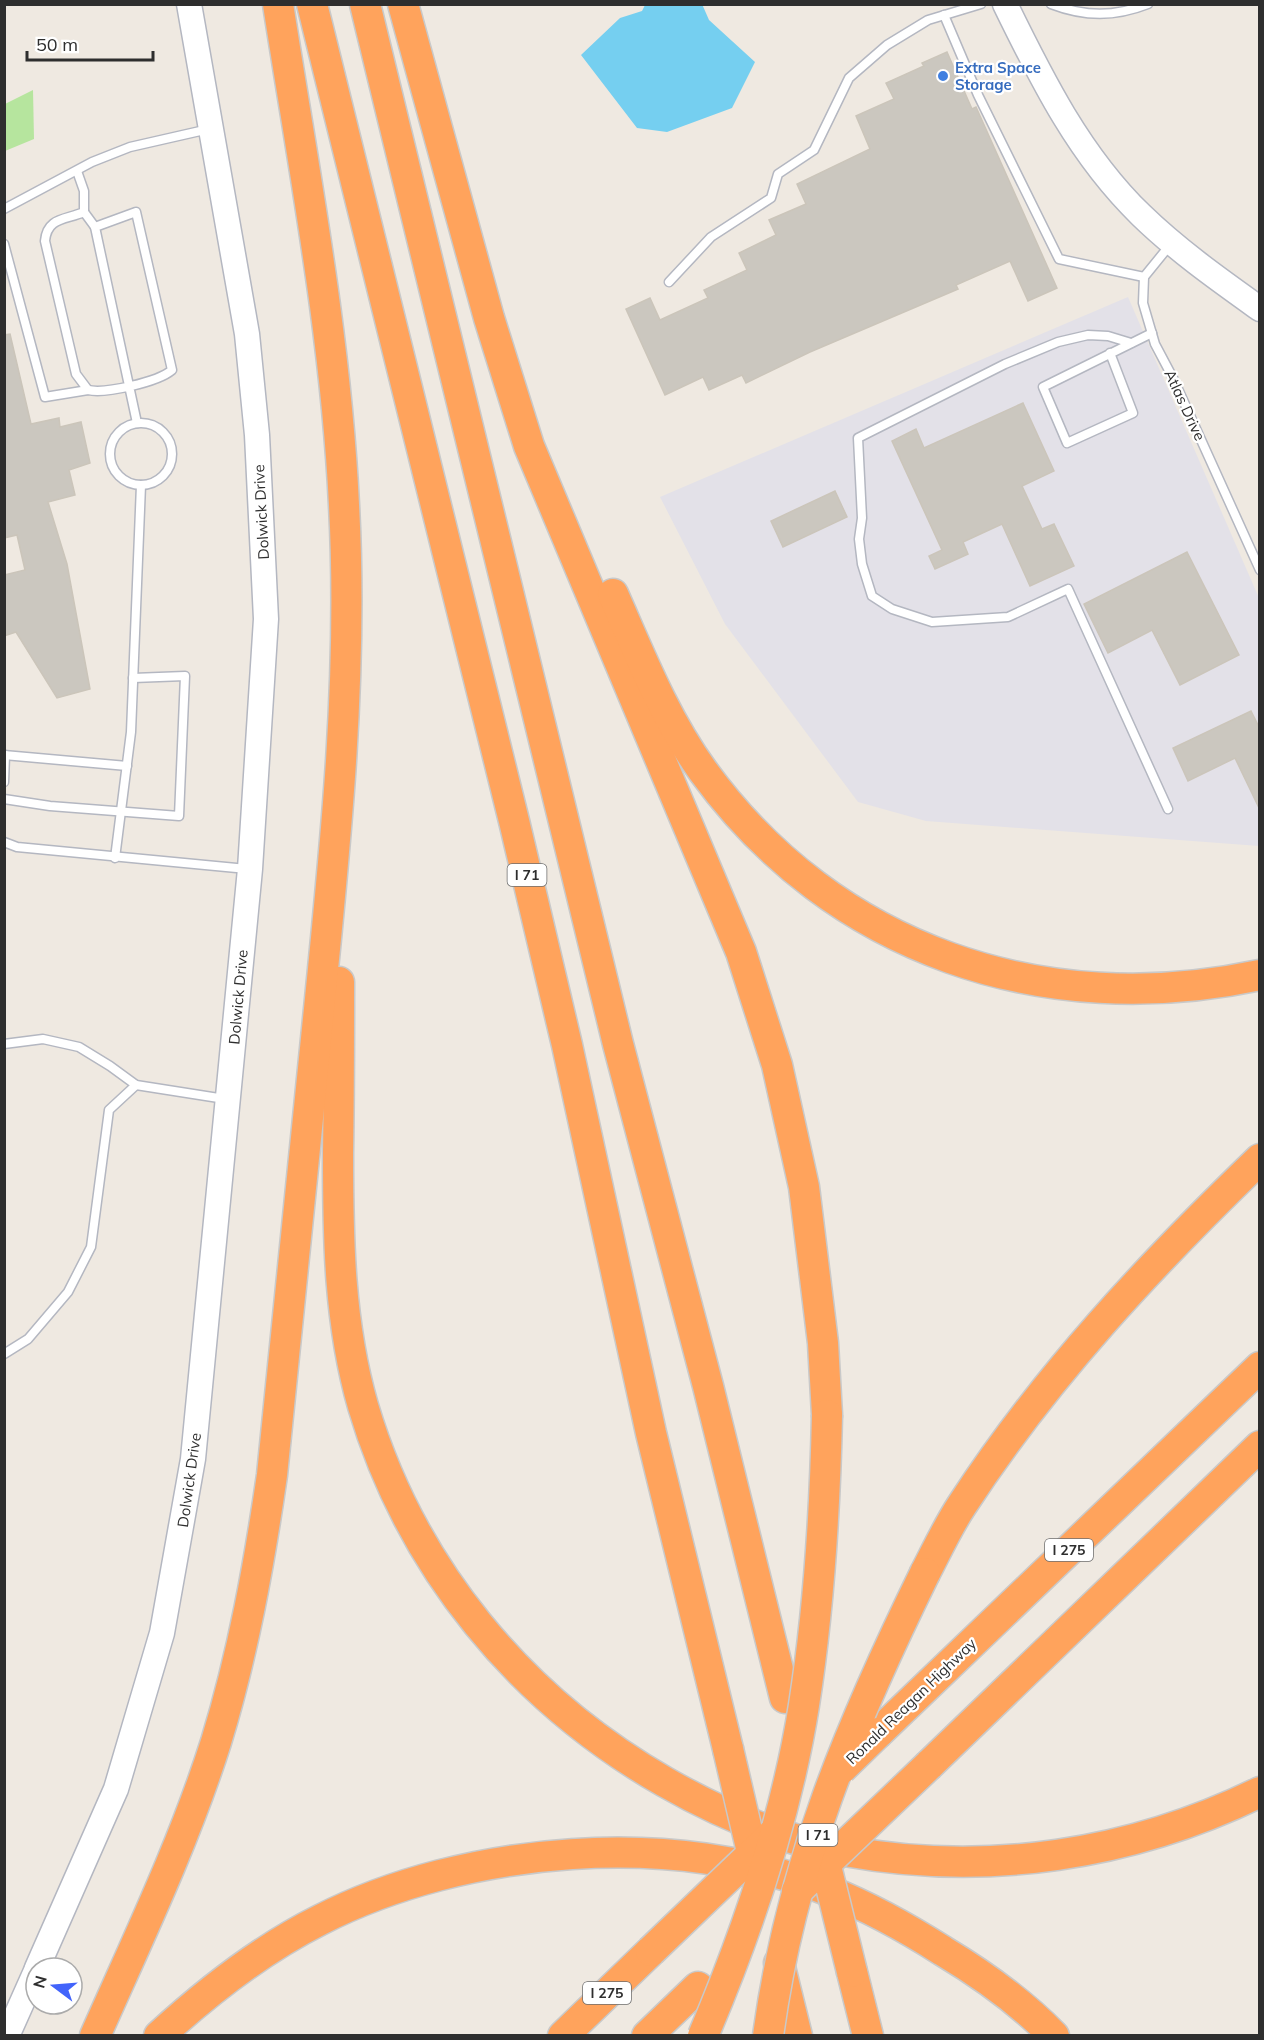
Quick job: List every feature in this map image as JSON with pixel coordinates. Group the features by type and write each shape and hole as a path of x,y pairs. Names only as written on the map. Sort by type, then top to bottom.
{"highway":[{"path":"278,4 326,310 338,406 344,508 347,622 339,808 338,1228 340,1287 347,1337 362,1405 385,1469 411,1525 458,1601 480,1629 530,1682 568,1717 622,1758 687,1795 756,1825 845,1851 948,1861 994,1861 1072,1854 1155,1834 1220,1811 1260,1792"},
{"name":"I 71","path":"312,4 514,821 567,1045 651,1433 796,2036"},
{"name":"I 71","path":"365,4 618,1044 694,1332 868,2036"},
{"path":"403,4 474,263 529,446 741,952 777,1065 804,1187 823,1343 827,1415 825,1527 804,1706 782,1810 759,1888 703,2036"},
{"path":"529,446 564,486 658,697 702,770 725,800 769,847 825,894 891,933 959,962 1008,976 1087,988 1161,990 1260,975"},
{"path":"95,2036 189,1818 216,1741 240,1652 258,1570 272,1475 339,808"},
{"path":"768,2036 774,1990 791,1910 835,1771 882,1662 925,1573 961,1506 1079,1346 1196,1220 1260,1159"},
{"name":"Ronald Reagan Highway","path":"563,2036 1260,1367"},
{"path":"647,2036 1260,1446"},
{"path":"159,2036 206,1993 264,1952 321,1919 369,1898 436,1875 503,1861 558,1854 632,1853 749,1867 827,1890 902,1925 979,1973 1054,2036"}],"main road":[{"name":"Dolwick Drive","path":"43,1956 116,1789 162,1633 193,1459 250,869 266,619 263,527 247,334 189,4"},
{"path":"1005,4 1062,115 1106,177 1140,214 1172,243 1260,309"},
{"name":"Dolwick Drive","path":"7,2036 24,1999"}],"lane":[{"path":"669,282 711,237 771,198 778,174 814,150 849,78 887,45 928,20 981,4"},
{"path":"1051,4 1078,13 1099,15 1127,12 1148,4"},
{"path":"944,15 978,95 1059,259 1144,278 1172,243"},
{"path":"4,209 77,171 130,147 211,128"},
{"path":"77,171 84,191 84,212 95,227 137,423"},
{"path":"84,212 52,223 48,228 45,241 76,374 88,390"},
{"path":"4,244 45,397 88,390 102,391 165,375 172,370 171,361 136,212 95,227"},
{"name":"Atlas Drive","path":"1144,278 1143,303 1152,333 1260,570"},
{"path":"1110,353 1133,413 1067,442 1043,387 1110,353 1152,333"},
{"path":"1131,343 1108,336 1088,335 1058,342 1005,364 858,438 862,518 859,539 862,564 872,596 892,609 932,622 1008,617 1068,589 1168,809"},
{"path":"137,423 152,424 161,430 171,448 172,459 161,477 141,485 123,479 111,464 110,454 116,435 123,428 137,423"},
{"path":"115,858 127,766 134,678 141,485"},
{"path":"4,800 50,807 179,816 185,676 134,678"},
{"path":"4,782 5,755 127,766"},
{"path":"4,842 17,847 115,858 250,869"},
{"path":"4,1044 43,1039 79,1047 136,1085 229,1099"},
{"path":"4,1354 27,1339 68,1292 91,1247 109,1110 136,1085"}],"shaded area":[{"path":"1128,297 1259,598 1259,846 926,821 858,802 725,624 660,497"}],"green space":[{"path":"33,90 34,139 5,151 5,104"}],"water":[{"path":"702,4 709,20 755,62 732,108 667,132 637,128 581,55 620,18 642,11 645,5"}],"building":[{"path":"947,52 972,109 976,107 1057,288 1028,301 1010,261 956,285 958,289 810,352 746,383 742,375 709,390 703,377 665,395 626,309 650,298 660,320 708,298 704,290 747,270 739,253 776,235 769,220 806,204 797,184 870,149 856,116 894,99 886,83 924,66 922,63"},
{"path":"10,334 31,424 59,418 60,427 81,422 90,463 69,470 75,495 48,502 67,564 90,689 57,698 16,632 4,636 4,575 25,570 17,535 4,538 4,335"},
{"path":"1023,403 1054,471 1022,486 1042,529 1054,524 1074,566 1030,586 1002,524 963,542 968,554 935,569 929,556 942,550 892,441 916,429 924,448"},
{"path":"835,491 847,517 783,547 771,521"},
{"path":"1187,552 1239,655 1180,685 1152,630 1108,653 1084,604"},
{"path":"1251,711 1260,729 1260,810 1235,758 1188,781 1173,748"}],"place":[{"name":"Extra Space Storage","path":"943,76"}]}
